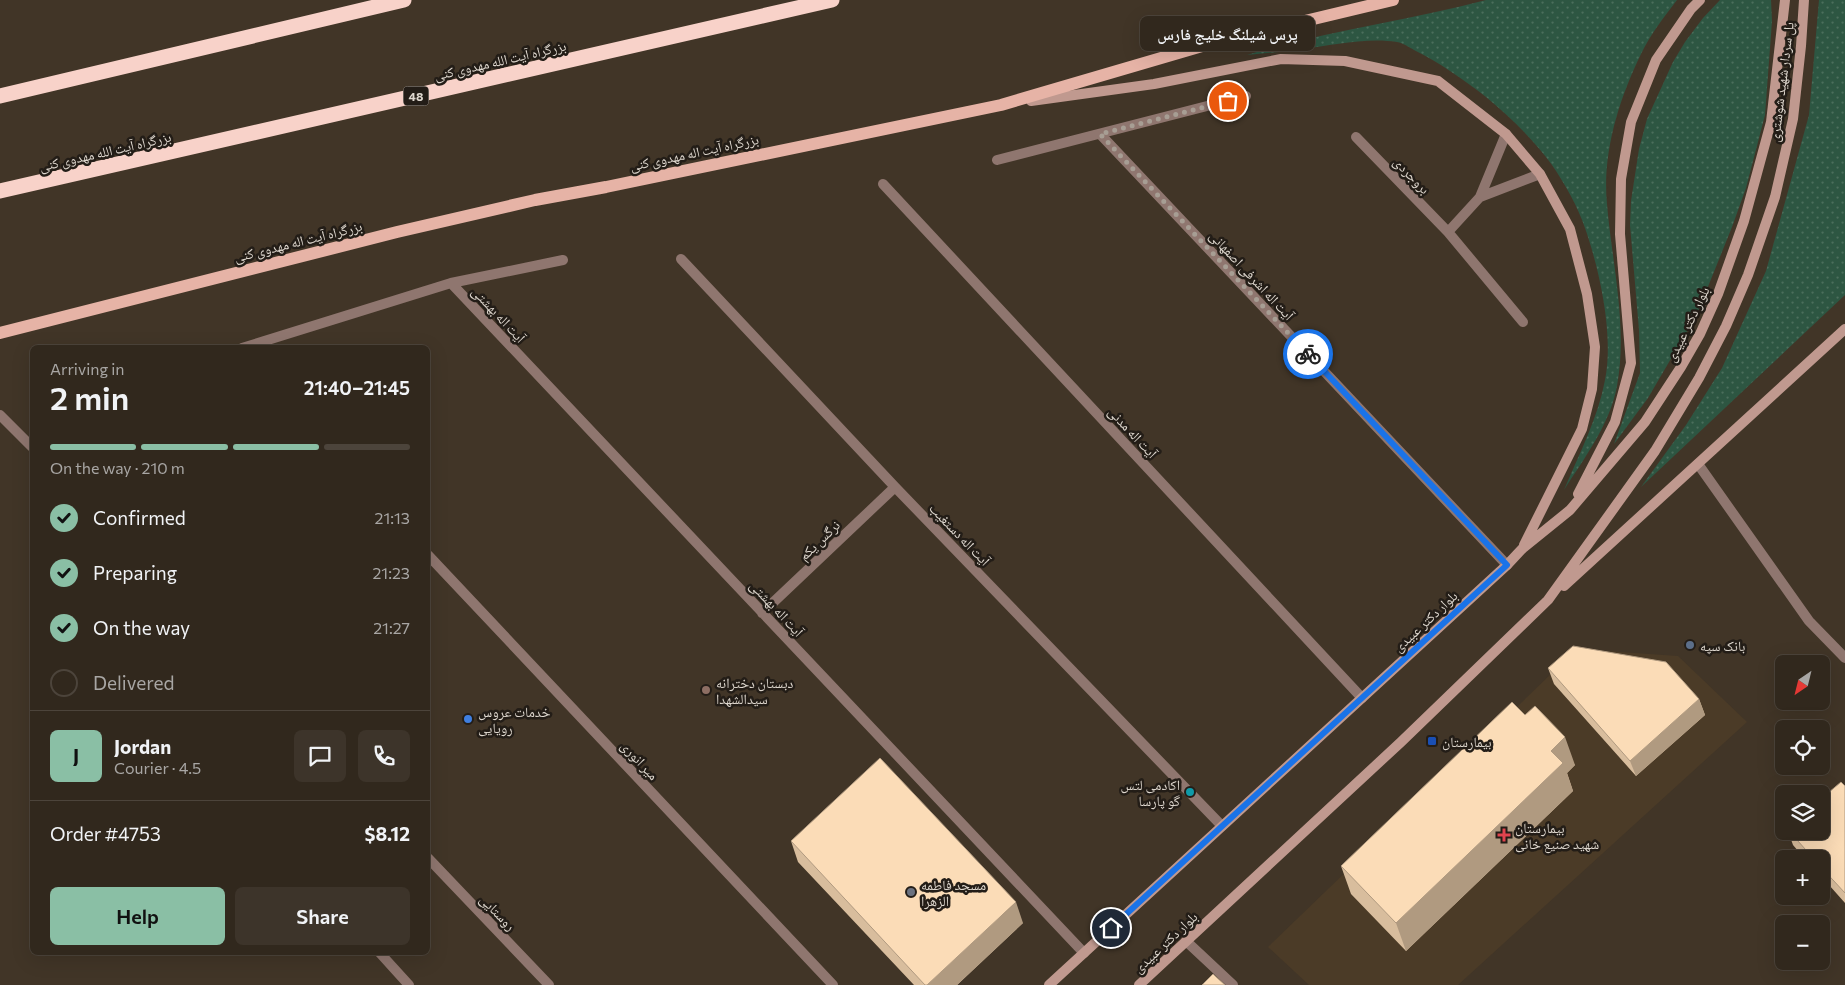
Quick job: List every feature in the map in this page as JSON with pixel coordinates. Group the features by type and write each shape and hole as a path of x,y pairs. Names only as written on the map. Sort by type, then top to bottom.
{"highway":[{"path":"0,96 404,0"},
{"name":"بزرگراه آیت الله مهدوی کنی","path":"0,191 832,0"}],"main road":[{"name":"بزرگراه آیت اله مهدوی کنی","path":"0,334 397,232 535,200 1000,105 1210,44 1393,0"},
{"path":"1570,510 1615,422 1631,363 1620,234 1621,178 1631,122 1656,60 1691,9 1700,0"},
{"name":"پل سردار شهید شوشتری","path":"1744,221 1771,122 1786,0"},
{"name":"پل سردار شهید شوشتری","path":"1776,197 1793,119 1804,0"},
{"path":"1000,105 1154,84 1281,59 1345,61 1438,81 1506,134 1540,174 1570,229 1587,294 1595,347 1592,389 1582,429 1523,548"},
{"name":"بلوار دکتر عبیدی","path":"1139,985 1401,742 1548,600 1655,451 1699,378 1726,326 1748,275 1776,197"},
{"name":"بلوار دکتر عبیدی","path":"1049,985 1507,565 1523,548 1570,510 1645,422 1681,368 1700,334 1718,294 1744,221"},
{"path":"1548,600 1845,329"}],"street":[{"path":"997,160 1246,96"},
{"name":"آیت اله اشرفی اصفهانی","path":"1100,134 1507,565"},
{"path":"1448,232 1480,197 1506,134"},
{"name":"بروجردی","path":"1356,138 1448,232 1523,322"},
{"path":"1480,197 1540,174"},
{"name":"آیت اله مدنی","path":"883,184 1362,698"},
{"name":"آیت اله دستغیب","path":"680,258 895,487 1222,826"},
{"path":"252,345 450,283 563,260"},
{"name":"آیت اله بهشتی","path":"450,283 1084,953"},
{"path":"0,415 30,445"},
{"path":"1698,464 1810,622 1845,658"},
{"name":"نرگس یکم","path":"762,613 895,487"},
{"name":"میر انوری","path":"430,557 832,985"},
{"name":"روستایی","path":"430,860 549,985"},
{"path":"1186,941 1233,985"},
{"path":"382,955 410,985"}],"shaded area":[{"name":"بیمارستان شهید صنیع خانی","path":"1577,649 1678,656 1747,722 1458,985 1309,985 1268,947"}],"green space":[{"path":"1486,0 1677,0 1653,33 1641,54 1626,89 1614,127 1607,165 1606,185 1620,318 1621,341 1617,386 1614,400 1603,427 1564,490 1598,408 1605,380 1608,344 1604,304 1591,245 1575,204 1552,165 1521,129 1486,97 1442,66 1401,43 1374,40 1247,55 1306,39"},
{"path":"1720,0 1771,0 1772,21 1765,115 1746,188 1697,314 1648,398 1614,444 1640,373 1639,330 1630,225 1631,201 1639,149 1647,119 1673,62 1703,18"},
{"path":"1819,0 1845,0 1845,295 1641,487 1686,425 1722,368 1766,271 1809,115"}],"building":[{"path":"1573,646 1666,662 1699,699 1630,761 1548,668"},
{"path":"1512,702 1525,715 1535,706 1565,737 1551,751 1563,763 1396,923 1341,866"},
{"name":"مسجد فاطمه الزهرا","path":"880,758 1016,902 927,985 791,841"},
{"path":"1841,782 1845,786 1845,893 1830,877 1830,850 1806,850 1797,840 1830,840 1830,791"},
{"path":"1213,974 1225,985 1202,985"}],"way so far":[{"path":"1228,101 1100,134 1308,354"}],"place":[{"name":"پرس شیلنگ خلیج فارس","path":"1228,101"},
{"name":"بانک سپه","path":"1690,645"},
{"name":"دبستان دخترانه سیدالشهدا","path":"706,690"},
{"name":"خدمات عروس رویایی","path":"468,719"},
{"name":"بیمارستان","path":"1432,741"},
{"name":"اکادمی لتس گو پارسا","path":"1190,792"},
{"name":"بیمارستان شهید صنیع خانی","path":"1504,835"},
{"name":"مسجد فاطمه الزهرا","path":"911,892"}],"route":[{"path":"1111,928 1507,565 1308,354"}]}
